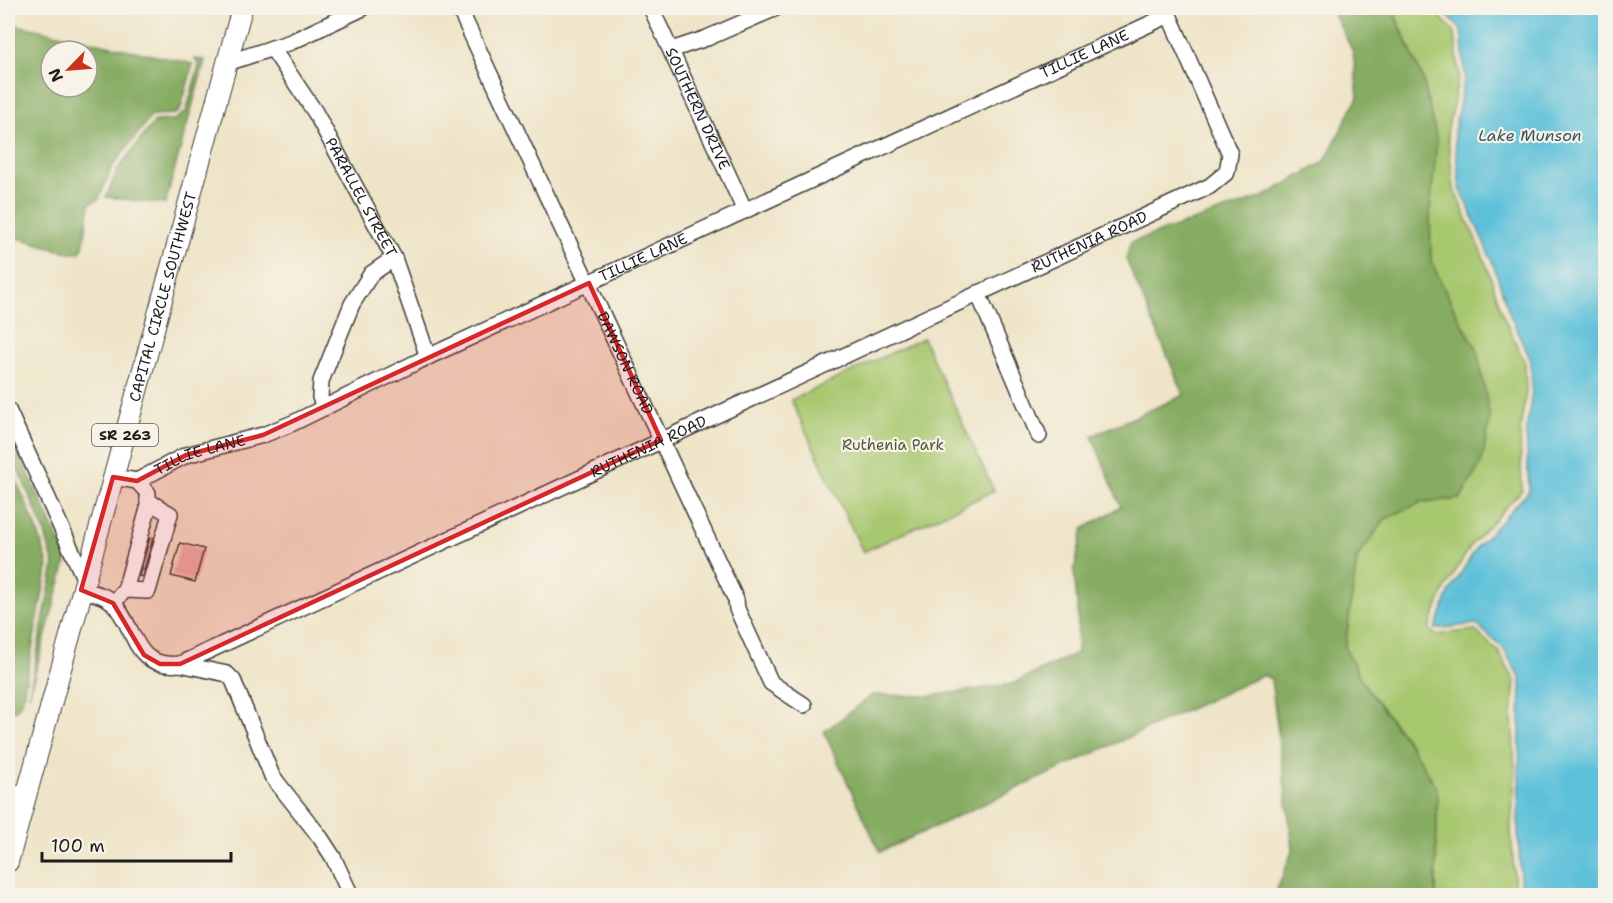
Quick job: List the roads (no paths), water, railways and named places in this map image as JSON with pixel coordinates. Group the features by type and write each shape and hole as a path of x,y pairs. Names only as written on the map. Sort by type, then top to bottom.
{"main road":[{"name":"CAPITAL CIRCLE SOUTHWEST","path":"8,862 17,794 83,584 242,8"}],"street":[{"path":"227,63 273,48 363,8"},
{"name":"DAWSON ROAD","path":"459,8 736,600 737,609 762,668 771,683 804,705"},
{"name":"SOUTHERN DRIVE","path":"651,8 745,211"},
{"path":"671,50 706,38 776,8"},
{"name":"TILLIE LANE","path":"113,477 137,481 186,455 263,435 745,211 1167,11"},
{"name":"RUTHENIA ROAD","path":"180,664 1210,186 1227,172 1230,162 1227,142 1167,11"},
{"name":"PARALLEL STREET","path":"273,48 315,112 394,258 428,357"},
{"path":"324,408 320,397 321,381 352,304 371,274 394,258"},
{"path":"978,293 1040,436"},
{"path":"8,410 83,584 113,603 144,655 160,664 180,664 227,674 233,680 272,776 333,857 351,896"},
{"path":"113,603 125,590 148,501 148,493 137,481"},
{"path":"125,590 148,591 170,514 148,501"}],"water":[{"name":"Lake Munson","path":"1440,8 1605,8 1605,895 1521,895 1518,827 1521,679 1503,648 1476,624 1435,629 1449,593 1477,547 1529,491 1526,431 1532,391 1531,361 1510,315 1493,264 1460,188 1454,131 1465,76 1461,30"}],"park label":[{"name":"Ruthenia Park","path":"893,445"}]}
